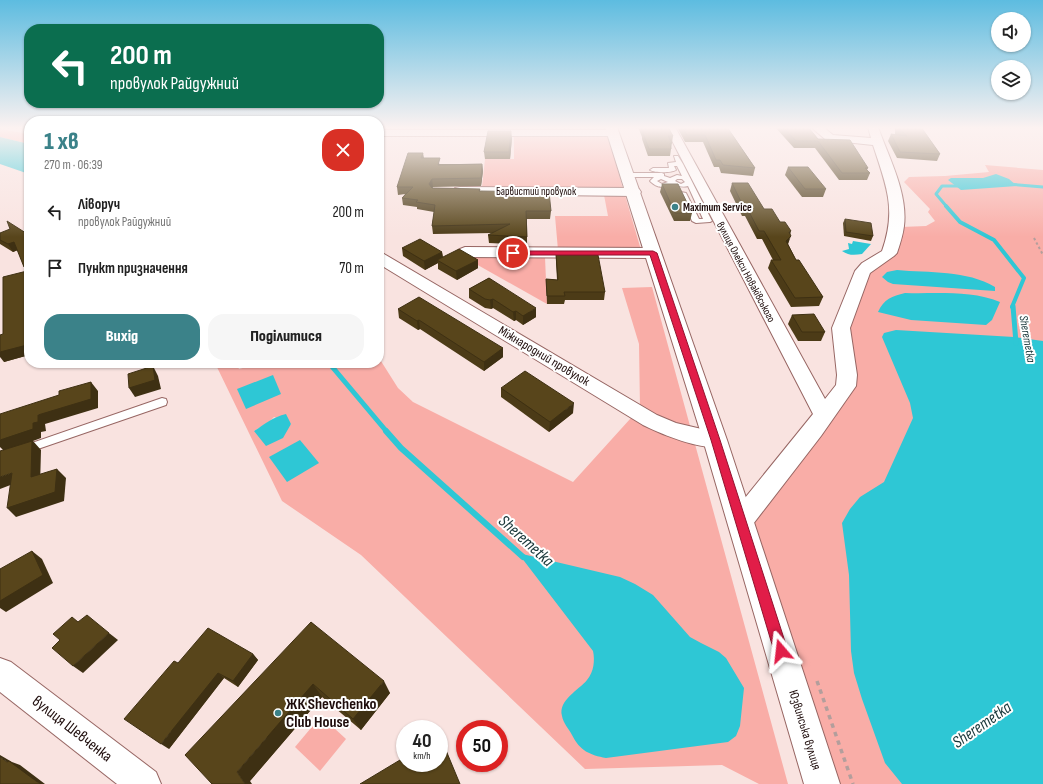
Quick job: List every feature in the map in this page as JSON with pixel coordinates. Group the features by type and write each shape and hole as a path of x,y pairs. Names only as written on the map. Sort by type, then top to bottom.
{"main road":[{"name":"Юзвинська вулиця","path":"624,164 716,440 822,784"}],"street":[{"name":"вулиця Олекси Новаківського","path":"689,164 824,416"},
{"path":"740,521 824,416 842,392 847,380 841,328 865,268 889,254 897,226 893,191 885,164"},
{"name":"Барвистий провулок","path":"446,191 631,183"},
{"path":"465,252 653,253"},
{"name":"Міжнародний провулок","path":"384,260 650,420 671,430 716,440"},
{"name":"вулиця Шевченка","path":"0,673 144,784"}],"lane":[{"path":"656,175 653,170 672,170 670,164 680,164 708,221 696,221 684,193"},
{"path":"631,183 656,175 685,174"},
{"path":"671,182 674,178 689,181"},
{"path":"0,458 162,402"}],"path":[{"path":"1034,238 1043,255"}],"shaded area":[{"path":"485,164 616,164 623,189 482,187"},
{"path":"985,165 1043,170 1043,784 831,784 745,522 843,392 841,335 863,271 889,253 901,227 926,226 935,221 928,212 930,209 904,182 909,177 945,176 989,172"},
{"path":"604,195 625,195 641,250 558,250 555,216 608,216"},
{"path":"460,255 545,257 547,304"},
{"path":"652,287 788,784 759,784 722,765 585,769 361,555 282,501 217,368 384,368 384,366 398,388 413,402 573,482 640,408 639,344 622,288","holes":["274,417 291,424 287,428 254,431 269,422"]},
{"path":"321,716 346,739 320,771 295,747"}],"water":[{"path":"0,164 24,164 24,172"},
{"path":"996,174 1009,179 1017,186 961,190 948,180 951,178 983,178"},
{"path":"853,241 871,244 862,254 854,255 842,251 849,249 848,243 852,244"},
{"path":"897,270 960,275 995,287 995,291 893,284 882,277 887,272"},
{"path":"905,293 965,294 989,298 1000,302 992,320 986,325 911,320 878,312 886,301 896,295"},
{"path":"896,330 1014,337 1043,341 1043,784 902,784 885,763 862,699 854,673 851,651 849,575 842,523 850,509 860,497 884,482 913,418 910,403 882,337 884,333"},
{"path":"273,375 281,394 246,409 237,389"},
{"path":"286,414 291,424 283,438 266,446 254,431 273,419"},
{"path":"300,440 319,463 287,482 269,457"},
{"path":"518,553 620,577 653,595 690,637 719,652 726,658 744,688 740,726 736,736 728,742 606,758 590,754 582,749 565,724 562,710 566,700 589,677 593,666 593,651"}],"building":[{"path":"405,164 438,164 438,165 482,164 481,178 432,179 429,184 432,188 480,189 479,191 549,192 551,211 526,211 527,237 488,235 510,224 432,226 435,205 416,202 418,200 402,198 413,187 397,187"},
{"path":"722,164 752,164 755,168 723,165"},
{"path":"835,164 865,164 868,168 865,168 870,173 842,173"},
{"path":"788,167 808,167 826,189 805,189"},
{"path":"732,183 748,183 764,209 772,209 780,222 785,222 791,231 789,232 791,236 786,241 796,260 799,260 823,297 795,298 771,260 781,260 764,231 759,231 747,208 744,208"},
{"path":"662,184 678,184 692,213 675,213"},
{"path":"845,219 871,223 873,236 846,232"},
{"path":"7,221 24,232 24,267 14,242 8,244 0,240 0,233 10,229"},
{"path":"420,239 442,252 424,261 402,248"},
{"path":"459,249 478,260 456,271 437,260"},
{"path":"556,255 598,255 605,292 564,292 565,296 547,296 546,279 558,280"},
{"path":"24,272 24,346 0,352 0,335 3,334 3,277"},
{"path":"489,278 536,308 523,316 516,311 513,312 493,299 485,299 469,289"},
{"path":"419,297 503,348 484,362 419,320 417,321 398,309"},
{"path":"814,314 825,332 802,332 792,315"},
{"path":"147,368 153,368 155,380 129,388 128,374"},
{"path":"525,371 574,403 550,422 501,388"},
{"path":"91,382 91,399 38,415 38,422 33,423 33,429 0,440 0,414 59,395 59,391"},
{"path":"32,441 31,477 57,469 55,492 7,508 12,473 0,477 0,451"},
{"path":"32,551 43,575 0,601 0,569"},
{"path":"87,615 109,633 73,666 52,648 60,640 53,634 72,617 78,622"},
{"name":"ЖК Shevchenko Club House","path":"311,622 384,681 353,719 313,684 237,772 245,784 212,784 185,755"},
{"path":"208,628 253,654 233,681 218,673 161,744 124,719 174,661 178,663"},
{"path":"448,755 460,784 360,784 396,762 396,772 448,772"},
{"path":"0,757 7,762 9,761 40,784 0,784"}],"waterway":[{"name":"Sheremetka","path":"1008,184 1043,187"},
{"name":"Sheremetka","path":"947,207 936,194 942,186 960,186"},
{"name":"Sheremetka","path":"946,206 960,222 994,240 1024,278 1012,307"},
{"name":"Sheremetka","path":"1013,306 1016,343"},
{"name":"Sheremetka","path":"333,368 387,432"},
{"name":"Sheremetka","path":"386,431 401,448 523,557"}],"place":[{"name":"Maximum Service","path":"675,207"},
{"name":"ЖК Shevchenko Club House","path":"278,713"}],"route":[{"path":"513,253 653,253 716,440 781,651"}]}
